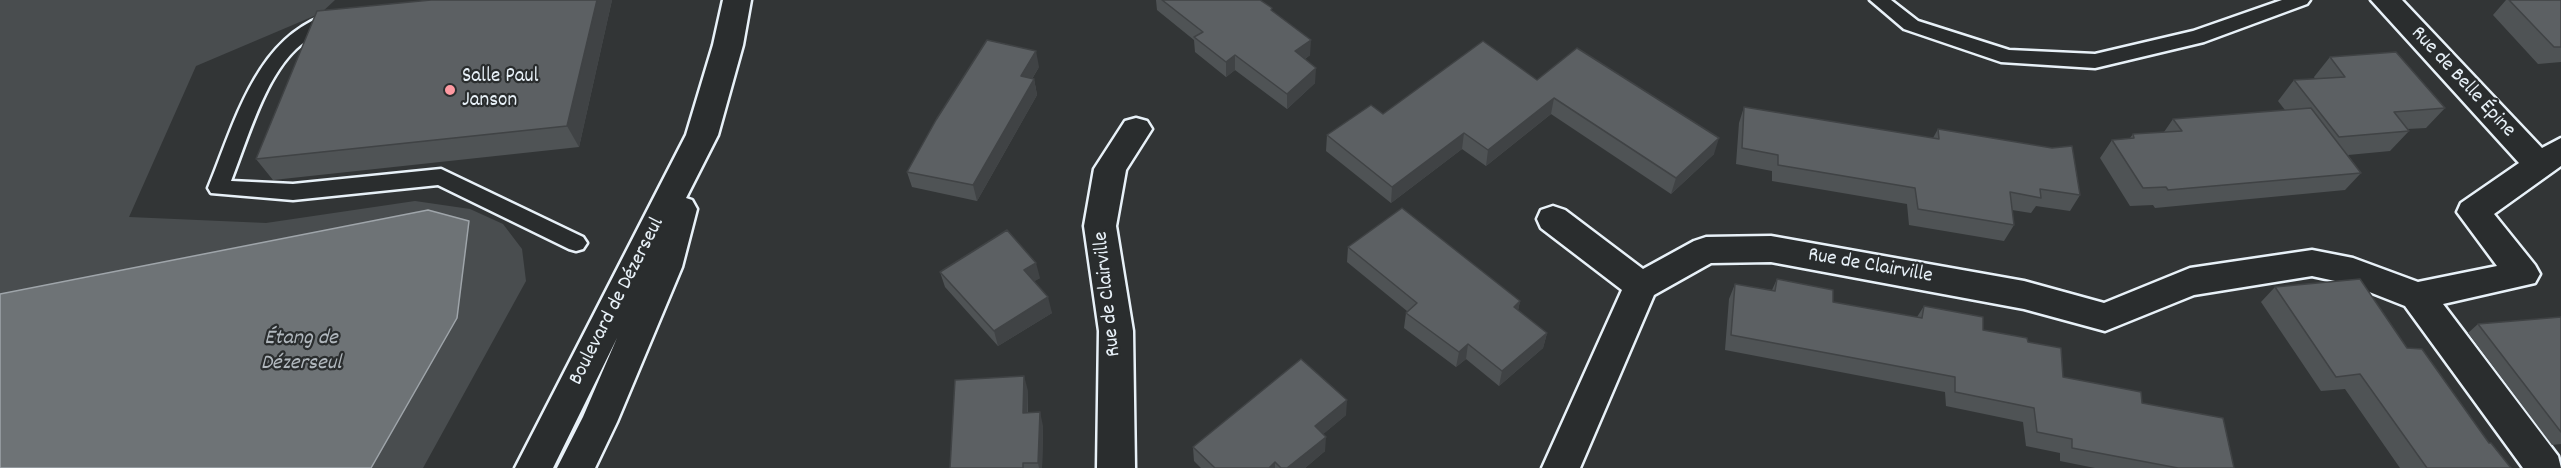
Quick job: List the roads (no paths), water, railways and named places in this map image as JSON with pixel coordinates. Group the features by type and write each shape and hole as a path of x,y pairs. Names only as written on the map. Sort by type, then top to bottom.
{"street":[{"name":"Boulevard de Dézerseul","path":"576,468 599,422 665,267 728,45 737,0"},
{"name":"Rue de Belle Épine","path":"2385,0 2551,158 2473,212 2523,274 2417,296"},
{"name":"Rue de Clairville","path":"1116,468 1116,331 1100,226 1110,169 1136,129"},
{"name":"Boulevard de Dézerseul","path":"534,468 702,135"},
{"path":"1553,219 1641,286 1561,468"},
{"name":"Rue de Clairville","path":"1641,286 1706,249 1771,249 2024,295 2105,317 2190,282 2312,263 2353,271 2417,296"},
{"path":"2417,296 2545,468"}],"lane":[{"path":"1879,0 1911,25 2008,57 2046,61 2095,61 2135,53 2197,38 2275,4 2301,0"},
{"path":"348,14 317,26 284,49 264,80 218,188 293,192 441,177 576,243"}],"water":[{"name":"Étang de Dézerseul","path":"428,210 469,221 457,318 371,468 0,468 0,294"}],"place":[{"name":"Salle Paul Janson","path":"450,90"}]}
